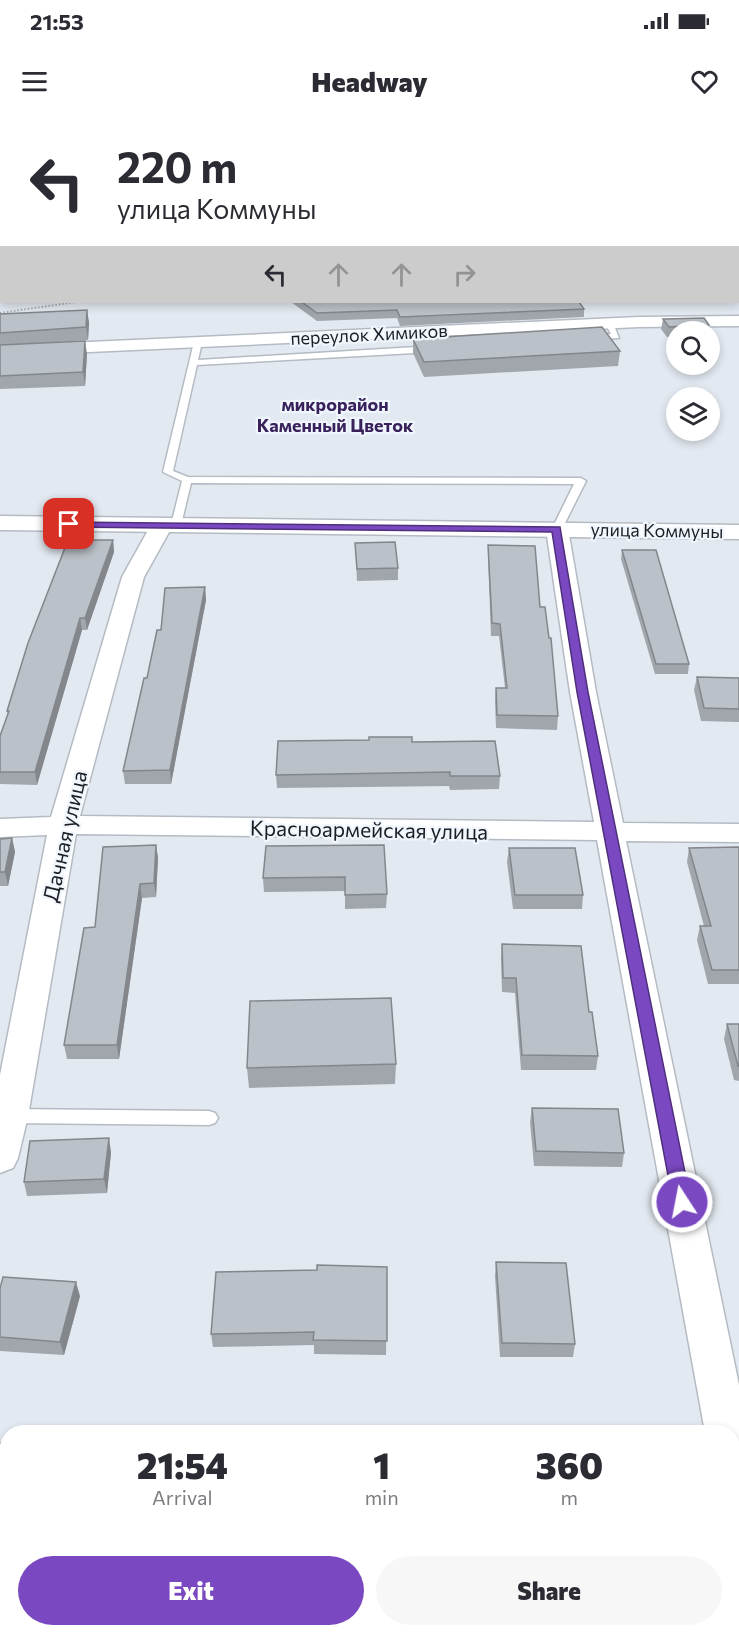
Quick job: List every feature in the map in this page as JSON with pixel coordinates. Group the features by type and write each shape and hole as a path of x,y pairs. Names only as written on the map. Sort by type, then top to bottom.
{"street":[{"name":"переулок Химиков","path":"0,351 609,323 739,321"},
{"name":"улица Коммуны","path":"0,523 739,532"},
{"name":"Дачная улица","path":"0,1158 10,1116 63,825 133,577 169,525"},
{"path":"557,529 583,692 726,1425"},
{"name":"Красноармейская улица","path":"0,828 63,825 739,832"}],"lane":[{"path":"581,339 616,336 609,323"},
{"path":"198,342 168,472 187,480 581,481 557,529"},
{"path":"193,363 440,349"},
{"path":"169,525 187,480"},
{"path":"10,1116 209,1118"}],"path":[{"path":"0,313 69,303"}],"building":[{"path":"303,303 580,303 584,309 400,317 397,310 317,313"},
{"path":"87,310 86,327 0,333 0,314"},
{"path":"704,318 706,321 666,321 666,323 663,319"},
{"path":"602,327 620,351 424,362 413,339"},
{"path":"85,341 83,372 0,376 0,345"},
{"path":"68,540 113,540 85,618 80,618 35,772 0,772 0,736 9,711 7,711 28,643"},
{"path":"395,542 398,568 357,569 355,543"},
{"path":"488,545 535,546 540,607 545,607 549,638 551,638 558,716 497,715 496,688 507,688 500,624 492,623"},
{"path":"622,550 656,550 689,664 656,664"},
{"path":"205,587 170,770 123,771 144,678 147,678 157,630 161,630 165,588"},
{"path":"697,677 739,678 739,709 704,708"},
{"path":"369,737 412,737 412,742 495,741 500,776 450,776 450,772 276,775 278,741 369,740"},
{"path":"12,838 5,872 0,872 0,839"},
{"path":"156,845 154,883 140,884 117,1045 64,1045 84,928 95,927 103,847"},
{"path":"384,845 387,894 345,895 345,877 263,878 266,846"},
{"path":"739,847 739,970 712,970 700,926 711,926 689,848"},
{"path":"509,848 575,848 583,895 515,895"},
{"path":"502,944 581,946 589,1012 592,1012 598,1056 522,1055 516,978 503,978"},
{"path":"391,998 396,1064 247,1068 250,1001"},
{"path":"727,1024 739,1024 739,1066 738,1066"},
{"path":"532,1108 618,1109 624,1153 536,1151"},
{"path":"109,1138 104,1179 24,1182 30,1141"},
{"path":"496,1262 566,1263 575,1344 502,1343"},
{"path":"317,1265 387,1267 387,1341 313,1340 314,1332 211,1334 216,1272 317,1270"},
{"path":"3,1277 76,1282 60,1342 0,1337 0,1288"}],"district":[{"name":"микрорайон Каменный Цветок","path":"335,414"}],"route":[{"path":"69,524 557,529 583,692 682,1202"}]}
